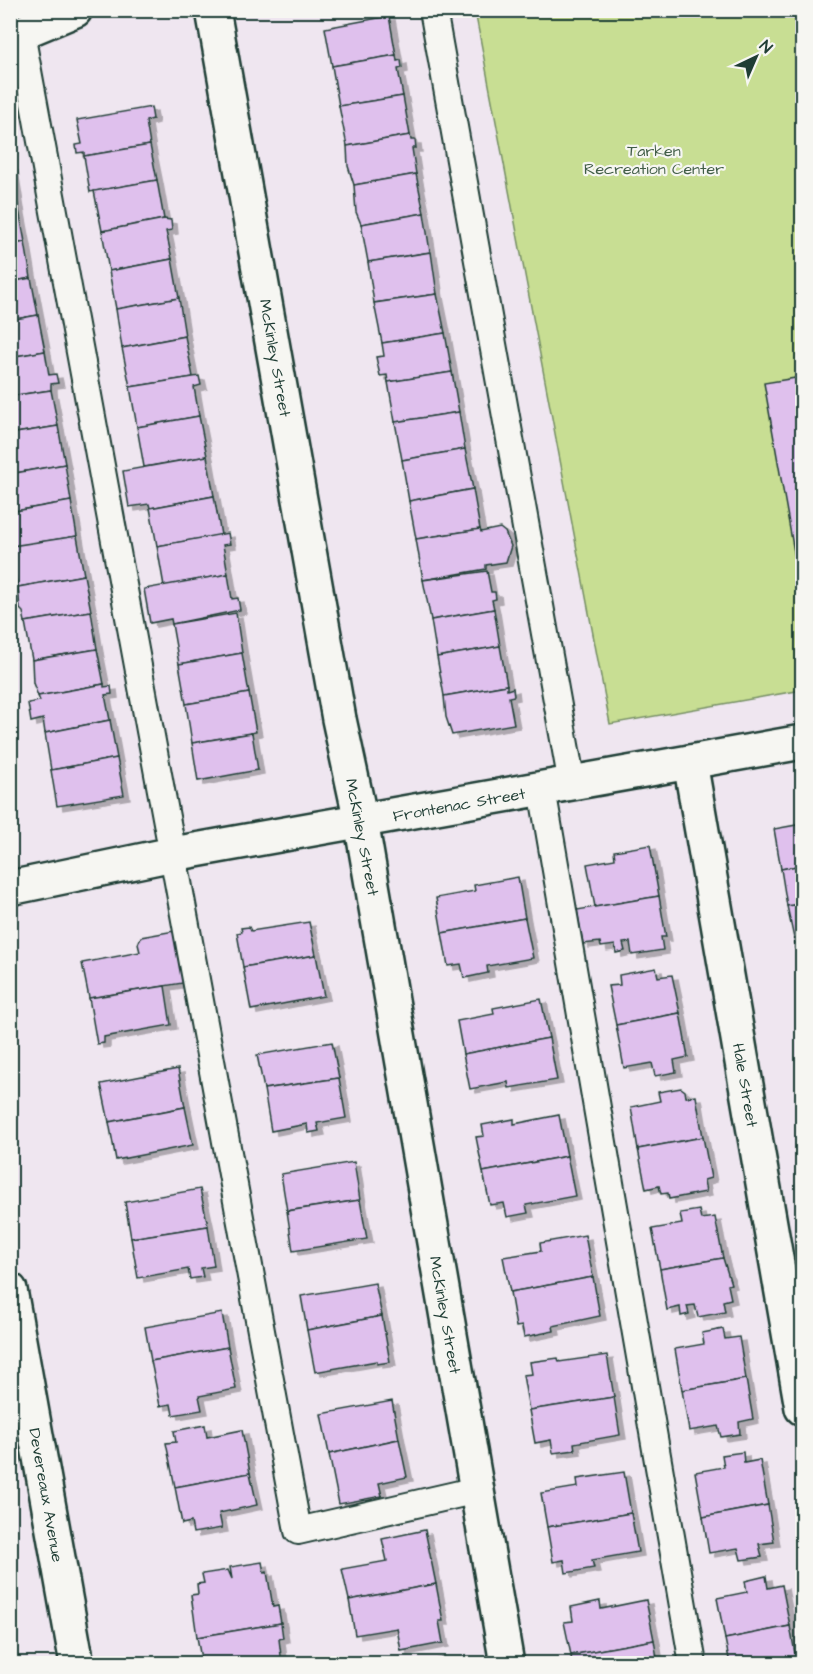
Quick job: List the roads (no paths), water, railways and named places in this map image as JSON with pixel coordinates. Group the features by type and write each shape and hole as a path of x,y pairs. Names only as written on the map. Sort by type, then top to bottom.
{"street":[{"path":"16,35 75,10"},
{"name":"McKinley Street","path":"213,10 339,719 361,821 507,1664"},
{"name":"Frontenac Street","path":"10,888 173,854 802,742"},
{"name":"Hale Street","path":"690,762 802,1408"},
{"name":"Devereaux Avenue","path":"10,1290 17,1373 77,1664"}],"lane":[{"path":"433,10 557,786 693,1664"},
{"path":"16,35 173,854 297,1531 477,1490"}],"park label":[{"name":"Tarken Recreation Center","path":"654,159"}]}
